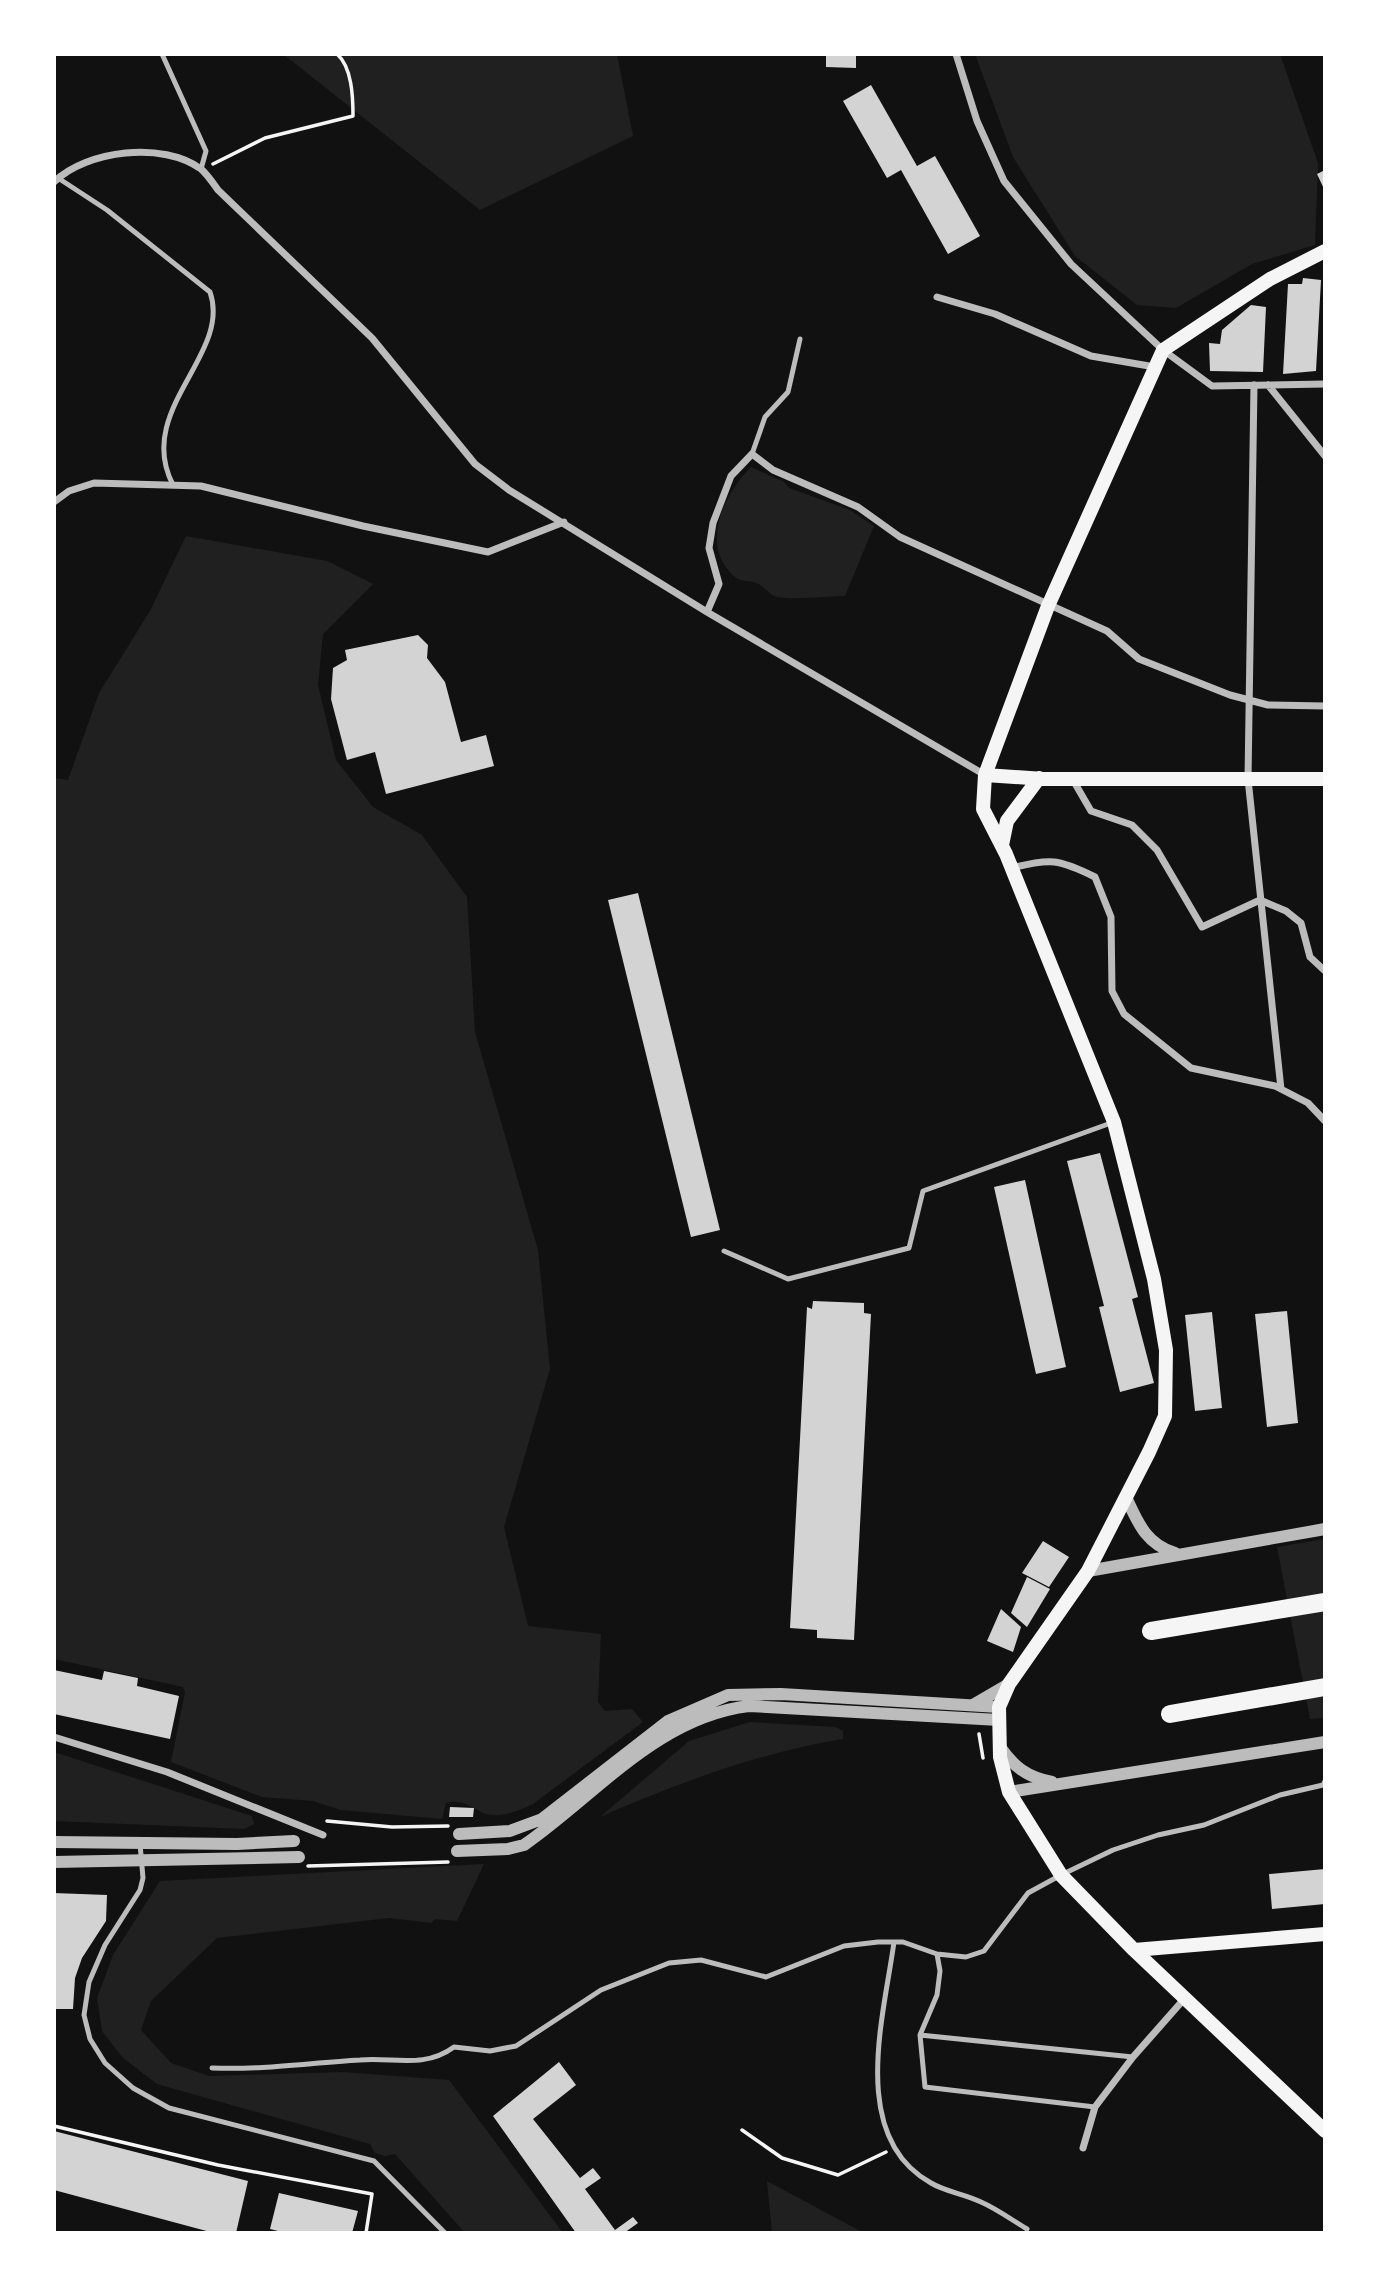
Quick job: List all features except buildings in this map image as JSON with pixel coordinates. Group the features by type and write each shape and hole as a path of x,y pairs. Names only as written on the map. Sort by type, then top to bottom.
{"highway":[{"path":"1150,1631 1325,1602"},
{"path":"1170,1714 1325,1687"}],"main road":[{"path":"1325,251 1270,279 1163,350 1048,606 985,775 983,809 1012,868 1114,1122 1154,1279 1167,1350 1165,1416 1088,1572 1009,1684 999,1713 999,1747 1009,1792 1061,1875 1134,1950 1325,2131"},
{"path":"985,775 1039,778 1325,779"},
{"path":"1002,845 1007,821 1039,778"},
{"path":"1134,1950 1325,1934"}],"street":[{"path":"956,54 977,121 1004,181 1071,264 1163,350 1212,386 1325,384"},
{"path":"56,180 74,168 121,151 172,156 201,169 218,190 372,338 475,464 509,490 707,612 985,775"},
{"path":"937,297 995,314 1091,356 1155,367"},
{"path":"1254,385 1248,779 1280,1089"},
{"path":"1268,385 1325,456"},
{"path":"707,612 719,584 709,548 713,523 732,476 752,454 773,470 858,507 900,537 1107,631 1139,659 1268,705 1325,706"},
{"path":"54,502 69,491 94,483 201,486 363,526 488,552 564,522"},
{"path":"1072,778 1091,811 1132,825 1157,850 1202,927 1262,901 1286,911 1301,923 1310,957 1325,971"},
{"path":"1012,868 1045,859 1071,865 1095,877 1111,917 1112,991 1124,1014 1191,1068 1280,1089 1308,1103 1325,1121"},
{"path":"1126,1497 1141,1530 1159,1548 1176,1553"},
{"path":"1088,1572 1176,1553 1325,1528"},
{"path":"973,1705 1009,1684"},
{"path":"459,1834 510,1831 542,1819 668,1721 728,1695 781,1694 973,1705 999,1713"},
{"path":"457,1852 508,1849 524,1845 663,1736 730,1709 749,1706 999,1713"},
{"path":"54,1737 167,1772 323,1835"},
{"path":"1009,1792 1325,1742"},
{"path":"999,1747 1013,1766 1027,1775 1061,1784"},
{"path":"54,1842 140,1844 294,1841"},
{"path":"54,1862 299,1857"},
{"path":"1083,2148 1095,2107 1133,2057 1185,1998"}],"lane":[{"path":"162,54 206,151 201,169"},
{"path":"56,180 107,210 210,292 216,310 209,333 164,428 164,467 173,485"},
{"path":"752,454 765,417 788,392 800,339"},
{"path":"724,1251 788,1279 909,1248 923,1191 1114,1122"},
{"path":"212,2068 264,2070 364,2059 421,2061 440,2057 454,2047 490,2051 516,2046 601,1990 669,1964 701,1960 766,1978 844,1946 894,1942 903,1942 937,1954 966,1957 984,1951 1028,1893 1061,1875 1113,1850 1158,1835 1204,1825 1280,1795 1322,1785 1325,1781"},
{"path":"140,1844 140,1889 105,1945 89,1983 84,2015 90,2039 105,2063 133,2088 169,2108 374,2161 445,2233"},
{"path":"894,1942 879,2025 880,2118 898,2156 930,2183 982,2202 1027,2228"},
{"path":"937,1954 940,1971 936,1995 920,2035 925,2087 1095,2107"},
{"path":"920,2035 1133,2057"}],"path":[{"path":"201,169 265,138 353,116 354,97 344,60 337,54"},
{"path":"54,2126 163,2153 372,2194 366,2233"},
{"path":"742,2130 782,2158 838,2175 894,2148"}],"shaded area":[{"path":"283,54 617,54 633,136 480,210"},
{"path":"975,54 1280,54 1318,163 1315,245 1252,264 1176,308 1137,305 1075,256 1013,157"},
{"path":"751,467 784,482 789,488 850,510 874,526 845,596 774,596 758,584 737,579 724,565 718,551 719,521 732,492"},
{"path":"186,536 327,561 373,584 323,634 318,685 336,760 373,807 422,835 467,897 475,1032 538,1250 550,1369 504,1527 528,1626 601,1634 598,1702 605,1711 632,1709 643,1722 533,1804 508,1813 489,1815 465,1804 452,1802 446,1803 442,1819 341,1810 313,1801 262,1797 171,1762 185,1692 183,1687 54,1659 54,778 68,780 99,693 150,611"},
{"path":"1325,1539 1325,1718 1310,1719 1277,1547"},
{"path":"750,1722 836,1727 843,1731 843,1739 781,1752 719,1770 600,1817 689,1741"},
{"path":"54,1752 252,1816 254,1824 244,1829 54,1821"},
{"path":"484,1864 457,1921 435,1919 431,1923 389,1918 217,1938 151,2001 141,2030 171,2063 209,2076 342,2072 449,2080 563,2233 465,2233 395,2154 385,2156 375,2153 370,2144 157,2084 123,2058 102,2031 97,1998 113,1955 160,1881"},
{"path":"767,2181 864,2233 772,2233"}]}
